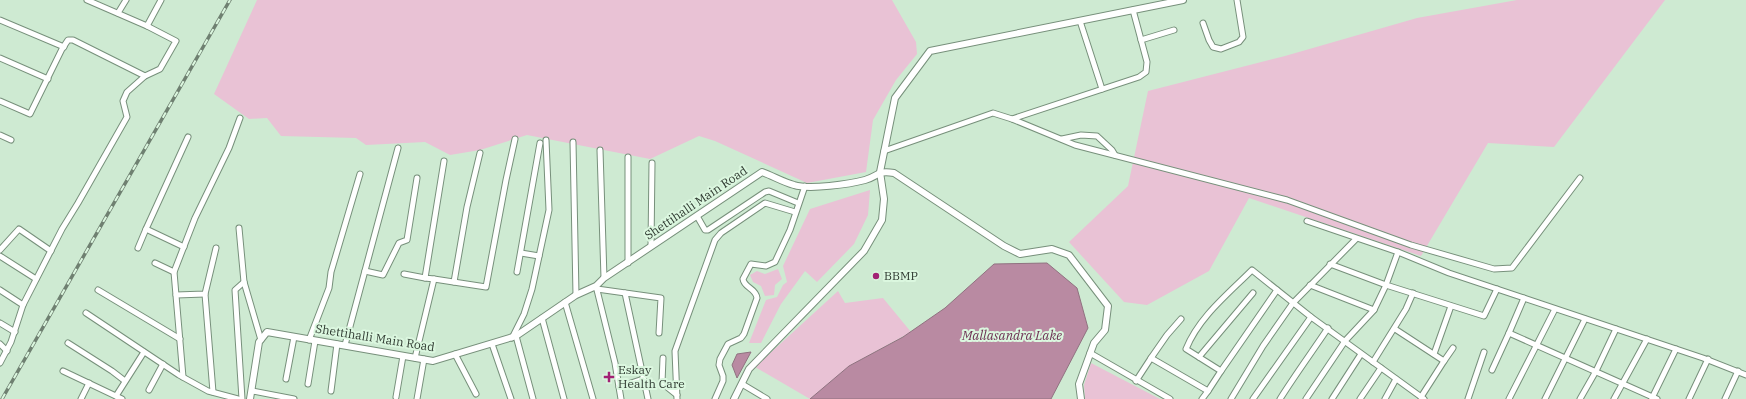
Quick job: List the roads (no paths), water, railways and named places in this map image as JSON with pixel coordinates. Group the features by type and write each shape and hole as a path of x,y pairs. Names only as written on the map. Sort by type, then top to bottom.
{"street":[{"path":"0,363 15,332 23,305 36,279 62,229 127,117 123,101 126,92 145,76 160,69 176,41 147,26 87,0"},
{"path":"118,13 126,0"},
{"path":"147,26 161,0"},
{"path":"734,399 749,369 864,251 882,220 884,199 880,172 894,98 930,51 1183,0"},
{"path":"1204,23 1209,40 1213,47 1221,49 1239,42 1243,37 1243,30 1237,0"},
{"path":"1012,119 1139,77 1146,72 1147,62 1133,10"},
{"path":"0,20 64,47"},
{"path":"1080,21 1102,89"},
{"path":"1141,40 1174,30"},
{"path":"0,101 30,114 68,40 73,40 145,76"},
{"path":"0,58 48,79"},
{"path":"884,150 993,113 1012,119 1075,145 1287,200 1411,245 1494,269 1512,268 1580,178"},
{"path":"183,377 174,272 195,218 229,148 240,118"},
{"path":"1062,139 1081,134 1097,136 1112,150 1115,155"},
{"path":"0,135 11,140"},
{"path":"138,248 188,137"},
{"path":"404,274 486,287 515,139"},
{"path":"533,399 514,337 524,314 532,289 549,210 546,140"},
{"path":"517,272 540,142"},
{"path":"573,142 576,295"},
{"path":"345,345 398,148"},
{"path":"600,150 604,278"},
{"path":"454,282 467,207 480,153"},
{"path":"628,157 628,263"},
{"path":"425,278 444,161"},
{"path":"652,162 652,246"},
{"name":"Shettihalli Main Road","path":"261,340 267,332 434,361 514,337 576,295 597,288 604,278 762,172 795,186 816,187 866,180 880,172"},
{"path":"880,172 894,173 1004,246 1020,254 1052,249 1069,255 1108,306 1105,330 1094,343 1079,384 1081,399"},
{"path":"308,384 312,340 329,288 331,272 360,174"},
{"path":"365,271 383,275 399,243 407,240 417,178"},
{"path":"715,399 723,378 719,365 720,359 728,344 741,338 744,334 757,298 754,291 745,284 743,279 751,264 766,266 775,262 787,237 804,186"},
{"path":"697,216 705,230 708,230 761,194 769,191 798,203"},
{"path":"677,397 675,351 717,237 765,203 795,212"},
{"path":"1307,221 1356,239 1398,252 1449,273 1497,290 1676,349 1746,374"},
{"path":"239,228 244,282 261,340 259,342 253,391 250,399"},
{"path":"0,250 19,229 51,251"},
{"path":"146,229 184,247"},
{"path":"1231,399 1263,346 1293,303 1356,239"},
{"path":"213,392 205,294 216,248"},
{"path":"1306,399 1345,340 1374,310 1386,285 1398,252"},
{"path":"521,253 539,256"},
{"path":"0,256 36,279"},
{"path":"155,263 174,272"},
{"path":"1330,264 1386,285 1484,316 1497,290"},
{"path":"1221,371 1186,349 1192,336 1206,317 1252,270 1311,317 1345,340 1361,354 1420,396"},
{"path":"415,358 434,279"},
{"path":"242,399 235,290 244,282"},
{"path":"1310,285 1374,310"},
{"path":"621,399 597,288 660,298 659,332"},
{"path":"0,290 23,305"},
{"path":"98,290 180,339"},
{"path":"1202,399 1277,290"},
{"path":"625,293 648,399"},
{"path":"1199,357 1253,293"},
{"path":"1374,362 1395,329 1413,293"},
{"path":"176,295 205,294"},
{"path":"1492,370 1524,298"},
{"path":"565,302 593,399"},
{"path":"1434,354 1451,306"},
{"path":"1509,399 1538,345 1555,309"},
{"path":"86,313 183,377 213,392 238,399"},
{"path":"1253,399 1311,317"},
{"path":"542,318 564,399"},
{"path":"1545,399 1567,358 1585,319"},
{"path":"1136,381 1167,335 1181,320"},
{"path":"0,323 15,332"},
{"path":"1280,399 1298,370 1314,350 1328,328"},
{"path":"1395,329 1444,361"},
{"path":"1580,399 1616,329"},
{"path":"1509,333 1596,370 1654,398 1676,349"},
{"path":"286,379 294,337"},
{"path":"1614,399 1647,340"},
{"path":"68,343 125,381"},
{"path":"0,344 7,351"},
{"path":"331,391 337,344"},
{"path":"492,344 511,399"},
{"path":"1413,399 1420,396 1453,348"},
{"path":"116,396 144,352"},
{"path":"1468,399 1484,352"},
{"path":"1090,353 1136,381 1170,399"},
{"path":"455,354 476,394"},
{"path":"1332,399 1361,354"},
{"path":"396,397 403,356"},
{"path":"663,358 662,383 677,397"},
{"path":"1151,358 1208,391"},
{"path":"417,399 424,359"},
{"path":"1689,399 1708,360"},
{"path":"149,390 163,364"},
{"path":"1360,399 1381,368"},
{"path":"63,371 122,399"},
{"path":"1725,399 1738,371"},
{"path":"619,387 643,379"},
{"path":"1385,399 1396,379"},
{"path":"81,399 89,383"},
{"path":"742,384 767,399"},
{"path":"253,391 294,399"}],"water":[{"name":"Mallasandra Lake","path":"1047,263 1077,288 1088,328 1051,399 810,399 849,366 903,337 945,308 994,264"},
{"path":"751,352 737,378 732,365 737,354"}],"railway":[{"path":"2,399 230,0"}],"place":[{"name":"BBMP","path":"876,276"},
{"name":"Eskay Health Care","path":"609,377"}]}
